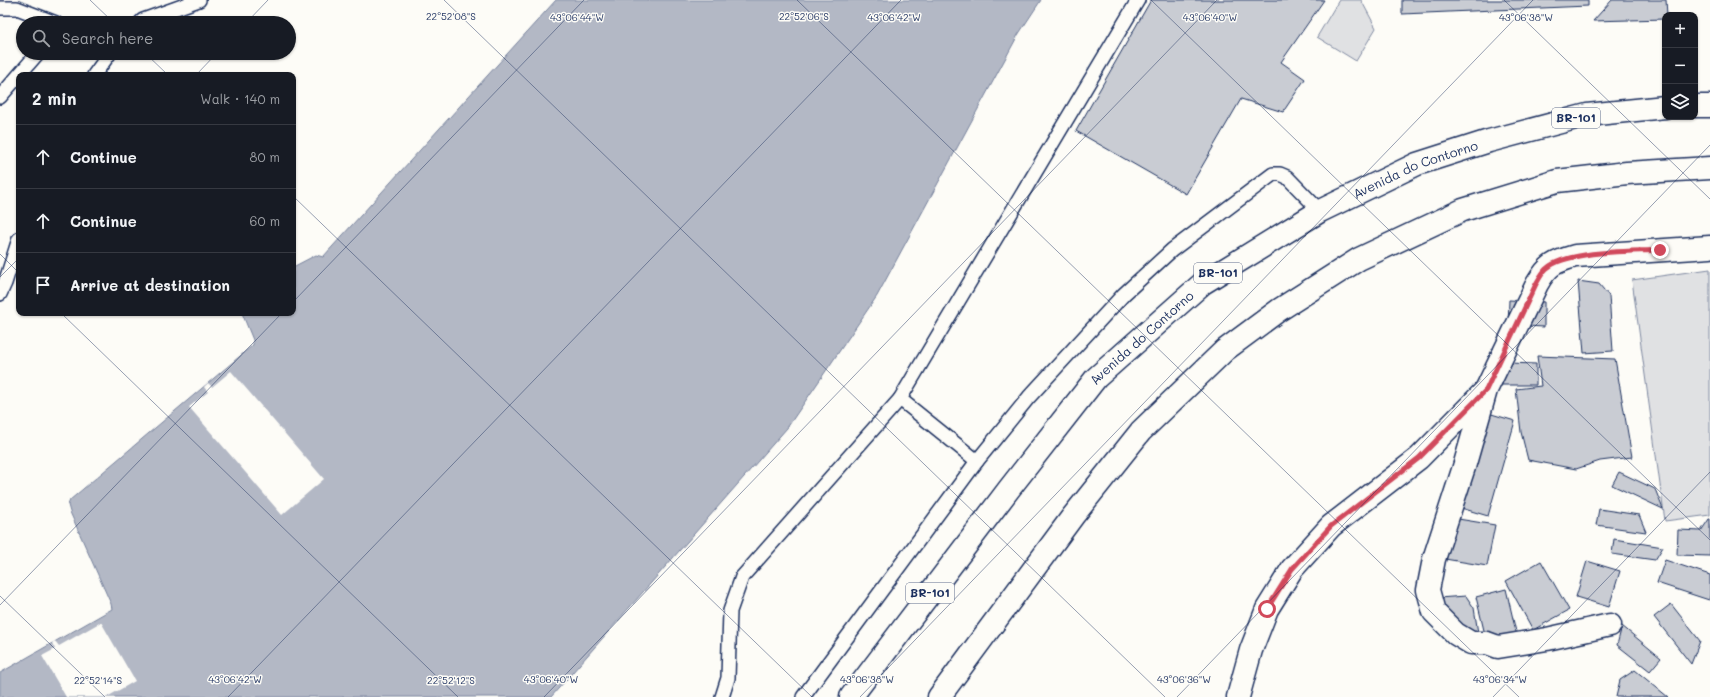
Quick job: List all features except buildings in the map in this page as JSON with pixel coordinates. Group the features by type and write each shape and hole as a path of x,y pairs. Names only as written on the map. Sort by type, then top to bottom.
{"main road":[{"path":"1698,106 1710,106"},
{"name":"Avenida do Contorno","path":"851,697 1008,489 1096,378 1203,283 1320,211 1417,164 1489,142 1588,115 1662,107"},
{"path":"938,697 1073,516 1141,431 1225,350 1279,310 1358,259 1463,210 1557,181 1628,173 1710,168"},
{"path":"1610,625 1547,639 1498,647 1487,643 1471,643 1456,634 1434,612 1428,590 1434,559 1464,467 1486,390 1536,284 1546,270 1558,261 1575,256 1710,247"},
{"path":"1238,697 1238,691 1251,650 1267,609 1292,569 1331,526 1419,458 1486,390"}],"lane":[{"path":"154,16 199,0"},
{"path":"722,697 728,678 730,611 742,578 900,399 1138,0"},
{"path":"0,8 17,8 38,16"},
{"path":"22,72 32,60"},
{"path":"96,72 105,60"},
{"path":"0,97 16,78"},
{"path":"803,697 977,461 1029,397 1124,294 1172,250 1273,174 1280,174 1287,177 1320,211"},
{"path":"0,294 6,283 16,249"},
{"path":"900,399 977,461"}],"shaded area":[{"path":"556,0 1041,0 1018,35 877,296 787,428 551,697 0,697 0,673 112,609 70,512 68,505 70,500 253,345 253,340 243,316 296,316 296,265 316,255 323,257"},
{"path":"1339,0 1361,0 1376,28 1356,61 1317,37"},
{"path":"1710,269 1710,515 1665,521 1632,280"}],"pier":[{"path":"231,371 324,479 282,515 189,407 208,392 204,387 208,383 212,387"},
{"path":"101,622 135,681 107,697 66,697 42,656 55,649 52,643 55,641 59,646"}],"route":[{"path":"1267,609 1292,569 1331,526 1419,458 1486,390 1536,284 1546,270 1558,261 1575,256 1660,250"}]}
